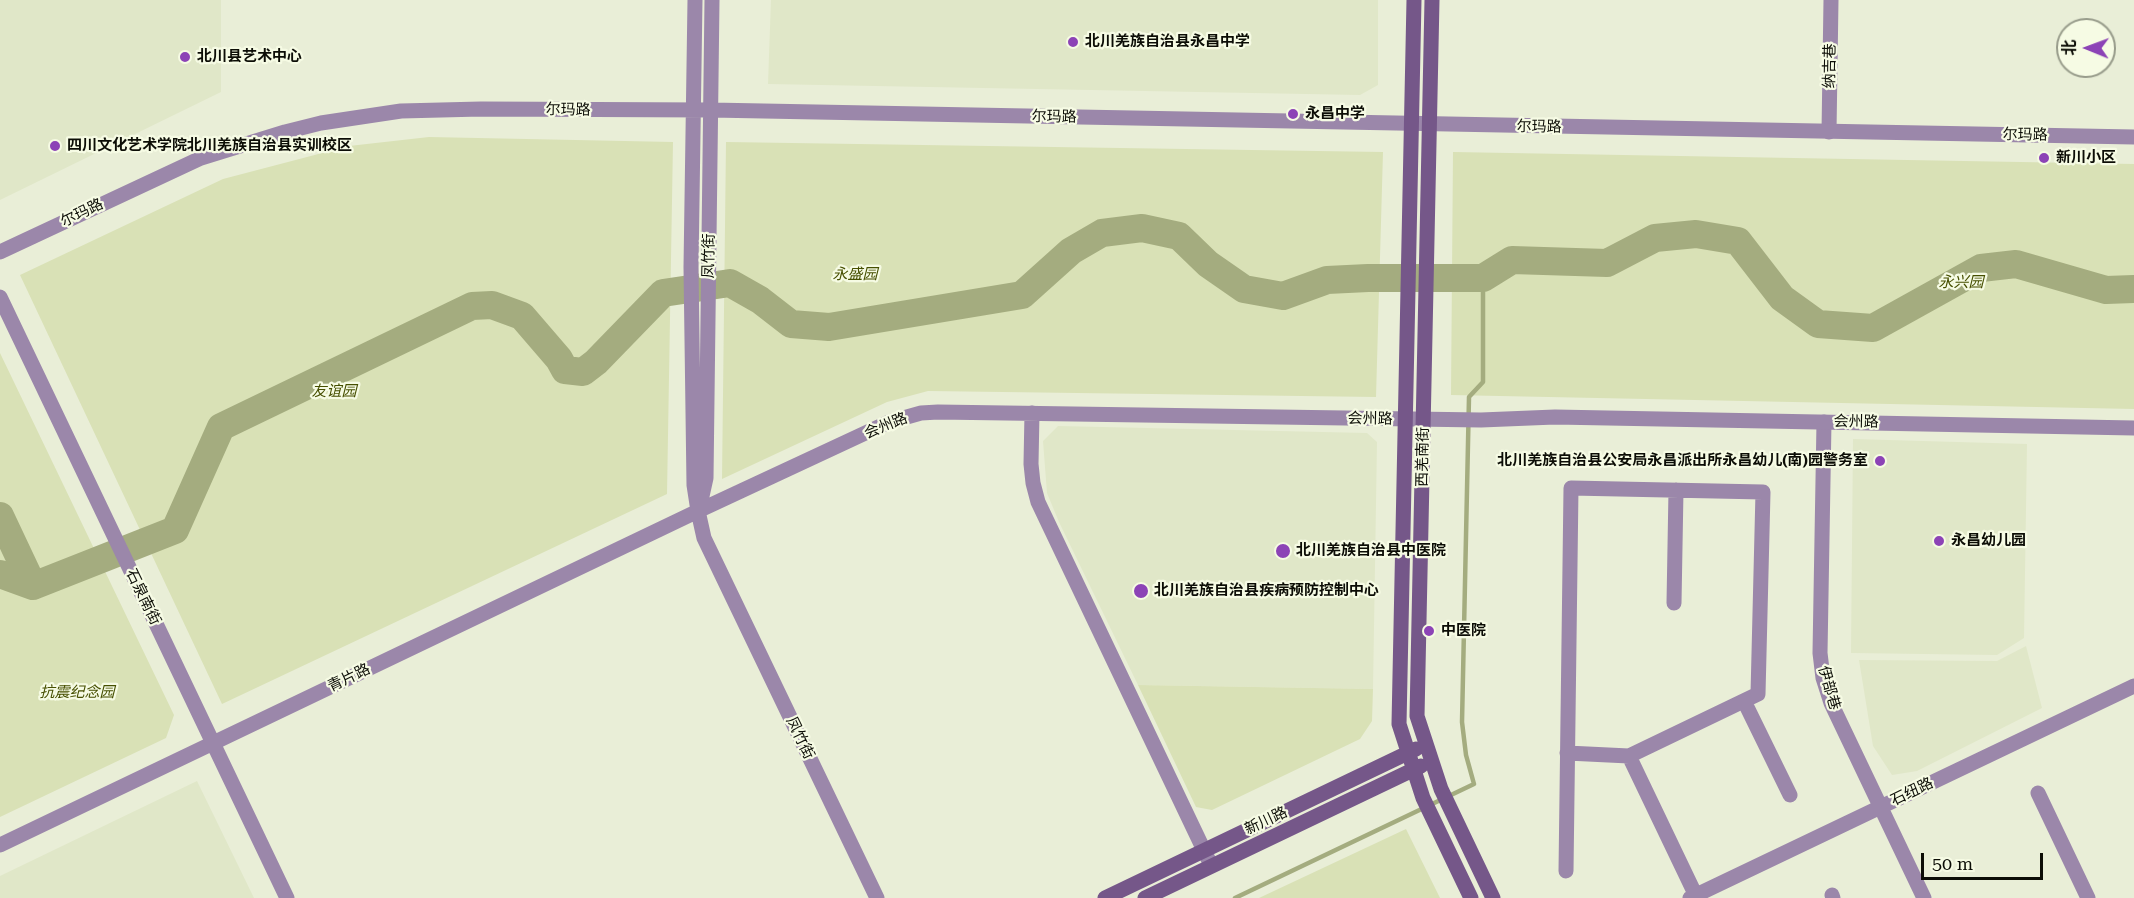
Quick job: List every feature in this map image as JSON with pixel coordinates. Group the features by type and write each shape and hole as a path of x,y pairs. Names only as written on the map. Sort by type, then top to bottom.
{"main road":[{"name":"西羌南街","path":"1414,0 1399,724 1423,798 1471,898"},
{"name":"西羌南街","path":"1432,0 1418,716 1441,789 1493,898"},
{"name":"新川路","path":"1105,898 1427,744"},
{"name":"新川路","path":"1145,898 1432,761"}],"street":[{"name":"凤竹街","path":"695,0 691,267 694,485 698,511 704,537 877,898"},
{"name":"凤竹街","path":"698,511 706,478 712,0"},
{"name":"纳吉巷","path":"1829,132 1831,0"},
{"name":"尔玛路","path":"0,252 201,158 321,123 401,111 440,109 711,110 2134,137"},
{"name":"石泉南街","path":"0,297 287,898"},
{"name":"会州路","path":"698,511 905,416 938,412 1423,420 1554,417 2134,428"},
{"path":"1032,413 1031,464 1038,502 1211,866"},
{"name":"伊部巷","path":"1824,422 1820,652 1822,678 1831,703 1924,898"},
{"path":"1566,871 1571,488 1762,492 1758,694 1629,756 1568,753"},
{"path":"1674,603 1676,490"},
{"name":"青片路","path":"0,845 698,511"},
{"name":"石纽路","path":"1694,897 2134,686"},
{"path":"1744,701 1790,795"},
{"path":"1629,756 1694,897"},
{"path":"2038,793 2088,898"}],"shaded area":[{"name":"四川文化艺术学院北川羌族自治县实训校区","path":"0,0 221,0 221,92 0,200"},
{"name":"北川羌族自治县永昌中学","path":"771,0 1378,0 1378,85 1360,95 768,84"},
{"name":"北川羌族自治县中医院","path":"1058,426 1367,433 1377,442 1373,689 1138,685 1047,493 1043,441"},
{"name":"永昌幼儿园","path":"1853,439 2027,444 2024,638 1997,655 1851,653"},
{"path":"2026,646 2042,708 1917,771 1892,775 1873,746 1859,660 1997,661"},
{"path":"197,781 254,898 0,898 0,876"}],"green space":[{"name":"友谊园","path":"429,137 673,142 667,494 222,704 20,275 223,179 349,146"},
{"name":"永盛园","path":"726,142 1383,152 1376,397 928,391 887,402 722,479"},
{"name":"永兴园","path":"1453,152 2134,164 2134,409 1451,395"},
{"name":"抗震纪念园","path":"0,353 174,715 166,738 0,817"},
{"path":"1138,685 1373,689 1372,721 1360,739 1212,810 1196,807"},
{"path":"1406,829 1440,898 1259,898"}],"waterway":[{"path":"0,574 33,586 175,530 221,427 472,306 492,305 522,316 559,359 565,370 583,372 596,362 663,293 730,283 760,300 791,324 829,327 1022,295 1071,251 1102,233 1142,228 1179,236 1208,264 1244,289 1283,296 1327,280 1483,278 1512,260 1607,263 1655,238 1696,234 1738,241 1782,298 1818,324 1873,328 1981,268 2016,264 2106,290 2134,289"},
{"path":"1235,898 1474,784 1466,755 1462,722 1469,397 1483,382 1483,278"},
{"path":"0,516 33,586"}],"place":[{"name":"北川羌族自治县永昌中学","path":"1073,42"},
{"name":"北川县艺术中心","path":"185,57"},
{"name":"永昌中学","path":"1293,114"},
{"name":"四川文化艺术学院北川羌族自治县实训校区","path":"55,146"},
{"name":"新川小区","path":"2044,158"},
{"name":"北川羌族自治县公安局永昌派出所永昌幼儿(南)园警务室","path":"1880,461"},
{"name":"永昌幼儿园","path":"1939,541"},
{"name":"北川羌族自治县中医院","path":"1283,551"},
{"name":"北川羌族自治县疾病预防控制中心","path":"1141,591"},
{"name":"中医院","path":"1429,631"}]}
